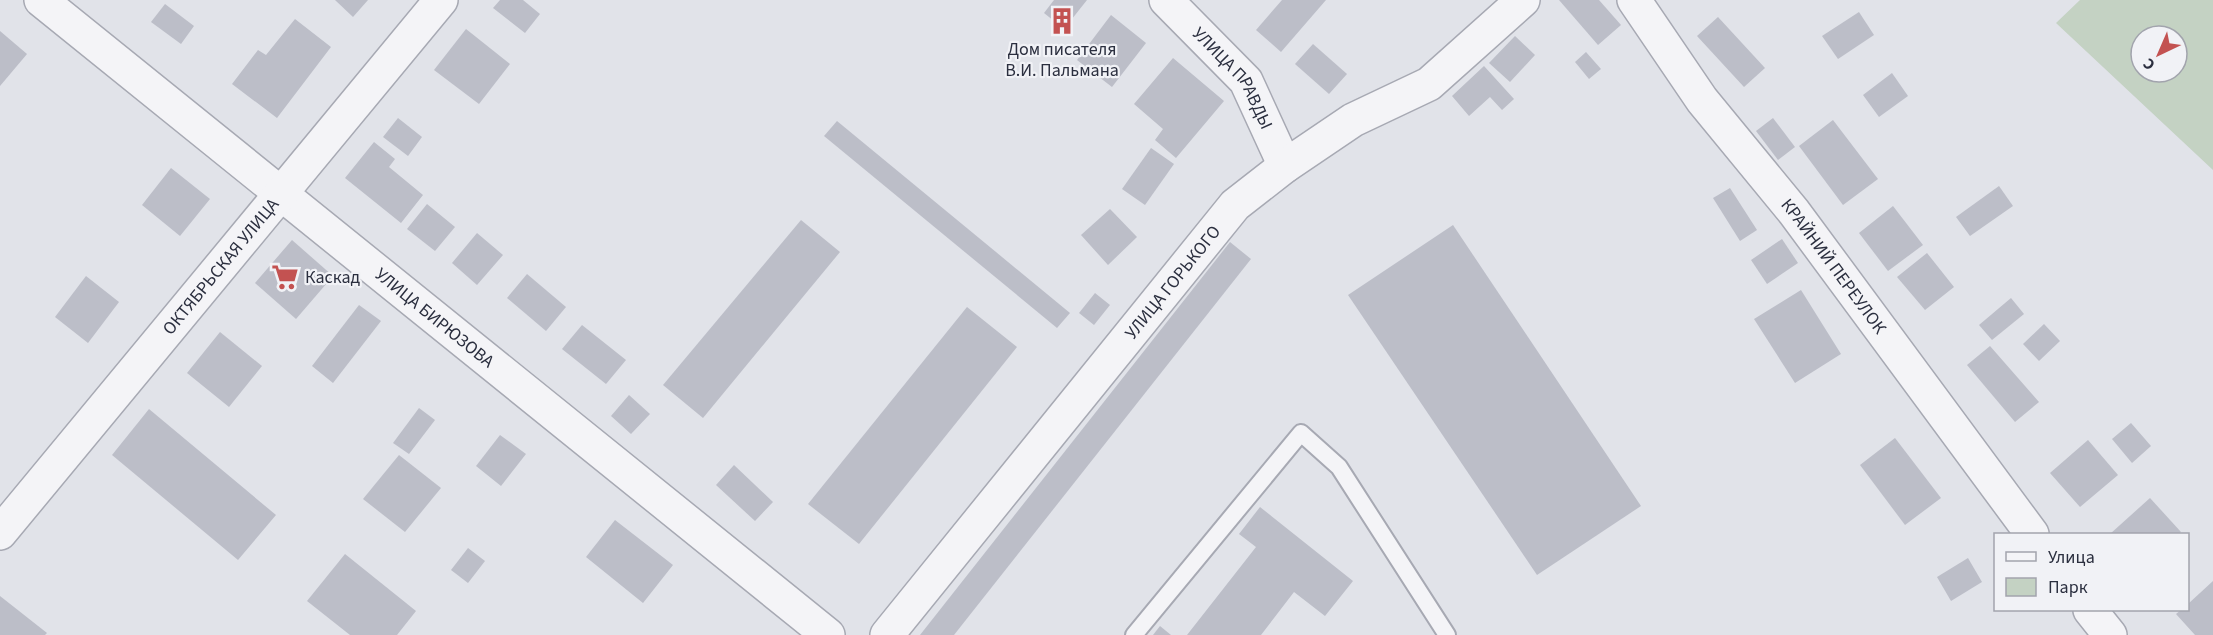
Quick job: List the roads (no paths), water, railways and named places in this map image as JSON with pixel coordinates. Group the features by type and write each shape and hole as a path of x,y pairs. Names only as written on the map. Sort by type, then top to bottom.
{"street":[{"name":"УЛИЦА БИРЮЗОВА","path":"41,0 828,635"},
{"name":"ОКТЯБРЬСКАЯ УЛИЦА","path":"0,533 441,0"},
{"name":"УЛИЦА ПРАВДЫ","path":"1166,0 1246,81 1285,166"},
{"name":"УЛИЦА ГОРЬКОГО","path":"887,635 1235,205 1285,166 1353,120 1429,84 1523,0"},
{"name":"КРАЙНИЙ ПЕРЕУЛОК","path":"1634,0 1702,99 1794,212 2031,533"},
{"path":"2092,611 2110,635"}],"lane":[{"path":"1134,635 1301,433 1339,466 1447,635"}],"place":[{"name":"Дом писателя В.И. Пальмана","path":"1062,21"},
{"name":"Каскад","path":"285,277"}]}
